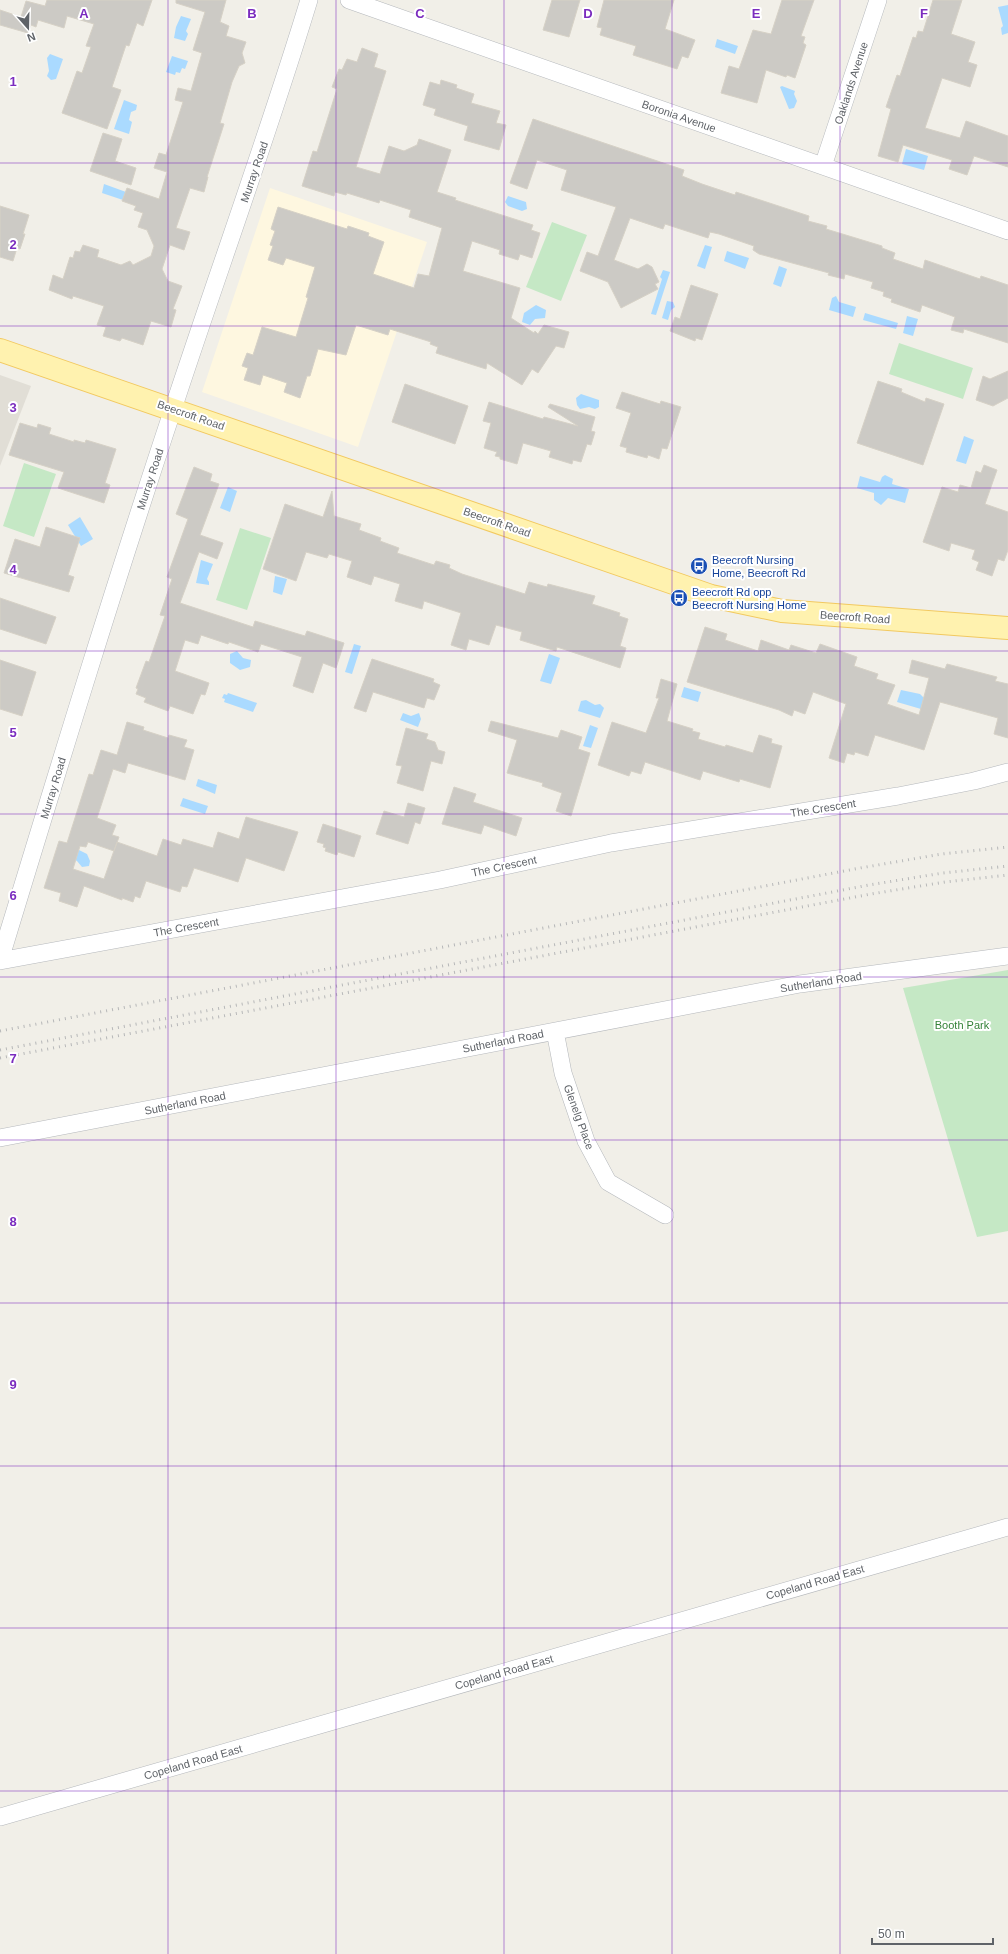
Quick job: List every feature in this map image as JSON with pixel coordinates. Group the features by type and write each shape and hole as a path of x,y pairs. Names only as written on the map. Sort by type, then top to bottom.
{"main road":[{"name":"Beecroft Road","path":"0,350 711,596 782,611 1008,628"}],"street":[{"name":"Murray Road","path":"0,961 90,665 173,409 284,82 309,0"},
{"name":"Boronia Avenue","path":"349,0 1008,231"},
{"name":"Oaklands Avenue","path":"823,166 878,0"},
{"name":"The Crescent","path":"0,961 440,880 611,843 898,796 974,781 1008,772"},
{"name":"Sutherland Road","path":"0,1138 800,984 1008,956"},
{"name":"Glenelg Place","path":"555,1031 563,1073 586,1141 608,1182 665,1215"},
{"name":"Copeland Road East","path":"0,1817 1008,1527"}],"shaded area":[{"path":"270,188 427,242 358,447 202,392"},
{"path":"0,375 31,386 0,466"}],"green space":[{"path":"552,222 587,235 561,301 526,287"},
{"path":"899,343 973,368 963,399 889,374"},
{"path":"24,463 56,474 34,537 3,526"},
{"path":"240,528 271,538 247,610 216,600"},
{"name":"Booth Park","path":"1008,970 1008,1231 977,1237 903,988"}],"water":[{"path":"1008,5 1008,33 1002,35 1001,28 1003,26 998,7"},
{"path":"181,16 191,19 186,31 188,34 185,41 174,38 176,27"},
{"path":"717,39 738,46 735,54 715,47"},
{"path":"50,54 63,59 56,79 51,80 47,76 49,71 47,58"},
{"path":"172,56 188,61 185,69 182,68 180,73 176,72 175,75 166,72"},
{"path":"782,86 795,91 794,94 797,101 794,108 789,109 780,87"},
{"path":"124,100 137,105 136,110 131,112 129,120 132,122 129,134 114,129"},
{"path":"906,149 928,156 924,170 902,164"},
{"path":"104,184 126,192 123,200 102,193"},
{"path":"508,196 526,202 527,209 522,211 508,206 505,202"},
{"path":"705,245 712,247 705,269 697,266"},
{"path":"727,251 749,258 745,269 724,261"},
{"path":"779,266 787,269 781,287 773,284"},
{"path":"663,270 670,272 656,315 651,314 662,279 660,277"},
{"path":"836,296 839,302 856,307 853,317 829,310 832,298"},
{"path":"667,301 673,302 675,307 671,310 668,320 662,318"},
{"path":"536,305 546,310 545,318 535,319 530,325 522,322 524,313"},
{"path":"865,313 898,323 896,329 863,320"},
{"path":"907,316 918,319 913,336 903,333"},
{"path":"581,394 599,400 599,407 595,409 589,407 580,409 577,405 576,398"},
{"path":"964,436 974,440 966,464 956,461"},
{"path":"885,475 893,479 892,484 909,489 905,503 888,498 881,505 874,500 874,493 857,488 860,476 880,482 882,477"},
{"path":"228,487 237,491 230,512 220,508"},
{"path":"80,517 93,539 81,546 68,525"},
{"path":"201,560 213,564 207,579 209,585 196,583"},
{"path":"275,576 287,579 282,595 273,592"},
{"path":"354,644 361,646 352,674 345,672"},
{"path":"237,651 243,658 251,660 250,667 240,670 230,663 230,654"},
{"path":"549,654 560,658 551,684 540,681"},
{"path":"684,687 701,692 698,702 681,697"},
{"path":"901,690 920,694 924,698 921,709 897,702"},
{"path":"228,693 257,703 253,712 224,702 225,699 222,698 224,694 227,695"},
{"path":"586,700 595,705 600,704 604,708 600,718 578,711 581,701"},
{"path":"403,713 411,716 419,713 421,719 418,727 400,720"},
{"path":"590,725 598,728 591,748 583,746"},
{"path":"198,779 217,785 215,794 196,786"},
{"path":"183,798 208,806 205,814 180,806"},
{"path":"77,849 87,854 90,861 89,866 82,867 72,858"}],"building":[{"path":"47,0 152,0 143,26 137,23 129,46 126,45 112,87 121,90 107,129 62,113 77,71 82,73 91,47 86,46 94,24 67,16 64,28 38,20 36,27 31,25 28,33 0,25 0,10 21,17 26,1 45,6"},
{"path":"176,0 226,0 220,22 229,26 226,36 246,42 242,53 245,63 239,66 232,82 220,123 224,124 207,177 204,192 190,188 176,228 190,232 184,250 170,245 162,269 168,281 182,286 173,309 176,310 171,327 151,321 143,345 122,338 120,341 103,336 106,327 97,325 104,306 73,296 72,299 49,290 53,275 63,279 70,257 73,258 75,251 80,252 83,245 99,250 97,257 121,265 130,261 133,265 151,256 154,246 147,230 138,227 143,213 134,210 136,206 122,201 127,188 159,199 167,172 154,168 159,153 166,155 183,102 175,100 178,88 191,91 202,53 193,50 205,12 176,3"},
{"path":"552,0 580,0 569,37 543,30"},
{"path":"604,0 674,0 665,29 695,40 688,58 682,56 677,69 633,55 636,46 600,35 602,28 597,27"},
{"path":"782,0 814,0 801,36 805,37 803,43 806,45 795,78 787,75 786,77 766,70 757,103 721,93 729,66 739,69 753,30 771,34"},
{"path":"933,0 962,0 951,34 975,42 968,62 977,65 970,87 942,78 925,128 960,138 966,121 1008,136 1008,167 974,156 967,175 949,169 952,160 903,145 898,162 878,156 891,109 886,107 897,75 900,76 913,37 916,38 918,31 923,32"},
{"path":"362,48 378,54 374,67 386,71 356,167 380,174 389,146 404,151 417,145 419,139 451,150 437,192 456,198 455,200 533,225 531,230 540,233 532,258 520,254 518,260 499,254 500,250 472,241 463,271 520,288 511,318 534,333 535,331 538,334 544,325 569,332 564,348 556,346 538,373 532,369 522,385 487,363 486,369 436,353 438,347 430,344 431,342 390,329 388,335 356,325 346,355 318,349 310,376 307,376 300,398 284,392 287,383 263,375 260,385 244,380 248,368 242,366 247,353 253,355 262,327 296,337 308,298 306,297 315,267 286,258 283,265 268,260 273,246 270,245 275,231 271,229 278,207 347,229 348,226 369,233 368,236 384,242 373,274 414,288 418,274 429,276 442,228 409,217 411,210 380,200 379,203 347,193 346,195 335,192 334,196 302,186 313,151 317,152 337,89 332,87 339,69 342,70 347,59 357,62"},
{"path":"441,80 457,85 456,88 474,94 471,103 500,111 496,123 506,125 499,150 464,140 468,126 434,115 436,109 423,105 430,82 440,85"},
{"path":"533,119 684,170 682,176 702,184 735,195 736,192 809,216 808,221 827,226 826,229 882,246 882,248 895,253 893,259 923,269 925,260 980,279 981,276 1008,285 1008,343 964,329 963,333 951,330 955,317 922,305 920,312 891,302 892,299 883,296 884,292 871,288 873,282 845,274 844,279 828,275 829,273 759,254 753,250 754,246 719,234 710,232 708,238 665,224 663,229 630,218 614,260 638,269 647,264 652,267 659,282 655,284 658,289 621,308 608,282 580,271 587,252 598,256 616,207 561,190 567,170 537,160 527,189 510,183"},
{"path":"103,133 122,139 115,161 136,168 131,185 90,171"},
{"path":"0,206 29,215 20,249 17,248 13,261 0,257"},
{"path":"691,285 718,294 702,340 696,338 695,341 670,331 675,317 680,319"},
{"path":"1008,371 1008,398 993,406 976,400 983,376 990,379"},
{"path":"878,381 902,389 901,392 925,402 926,398 944,404 923,465 857,443"},
{"path":"405,384 468,406 455,444 392,422"},
{"path":"622,392 660,404 661,401 681,407 667,449 662,448 659,459 648,455 647,458 626,452 627,448 620,446 631,413 616,408"},
{"path":"489,402 543,419 544,417 578,426 548,407 550,404 595,417 591,431 595,432 591,445 587,444 581,462 573,460 572,464 549,457 551,451 523,443 517,464 500,459 500,457 495,456 497,452 484,448 491,423 483,421"},
{"path":"20,423 37,428 38,424 51,428 49,434 74,442 74,440 85,443 86,440 116,449 105,483 110,485 104,503 58,488 64,472 9,455"},
{"path":"984,465 997,470 985,504 1008,512 1008,550 1004,561 998,559 992,576 976,570 979,562 972,559 975,550 951,543 949,551 923,542 942,487 958,492 960,485 971,488 976,471 981,473"},
{"path":"194,467 212,474 210,481 219,484 200,535 223,543 217,559 199,552 180,603 253,627 255,621 305,636 307,631 344,643 336,668 323,663 313,693 293,686 302,657 261,644 258,652 229,642 228,644 201,635 198,644 185,640 175,671 209,683 205,695 201,694 193,714 170,706 168,711 144,702 146,698 136,694 138,689 136,688 146,661 149,662 165,616 160,615 172,579 167,577 188,519 176,514"},
{"path":"332,491 334,516 361,524 359,530 381,538 380,541 399,548 397,553 434,565 436,561 450,565 449,568 462,574 525,594 529,582 547,587 548,584 595,596 592,604 620,613 619,616 628,619 620,646 626,648 620,668 557,647 556,651 520,640 522,632 496,625 489,645 469,639 466,650 451,645 461,613 424,601 422,609 395,601 400,584 374,576 371,585 347,577 352,561 329,554 327,558 306,552 296,581 263,569 285,504 323,517"},
{"path":"46,527 80,538 68,575 74,577 69,592 4,573 15,539 40,547"},
{"path":"0,598 56,617 46,644 0,629"},
{"path":"705,627 727,634 725,640 758,651 761,640 789,650 791,645 816,653 820,644 857,657 854,666 878,674 876,679 895,685 887,704 919,715 929,678 909,673 912,660 945,669 947,664 997,677 995,681 1008,684 1008,738 994,734 998,718 940,702 924,750 875,735 868,756 855,752 854,755 847,753 844,763 829,758 846,704 813,692 805,714 794,710 792,716 779,710 687,682"},
{"path":"372,659 434,679 433,682 440,685 434,700 427,698 424,708 373,692 366,712 354,708"},
{"path":"0,660 36,672 22,716 0,709"},
{"path":"661,679 677,684 667,721 693,729 692,731 700,733 698,739 753,753 759,735 772,739 771,743 782,746 770,788 740,779 739,782 703,771 700,780 645,762 641,774 631,771 629,776 598,765 612,722 646,733 659,698 656,698"},
{"path":"491,721 558,738 561,730 582,737 578,749 590,753 571,816 556,811 562,793 542,786 543,783 507,773 517,740 488,731"},
{"path":"127,722 144,727 143,730 168,738 169,735 187,740 184,747 194,750 185,780 128,763 125,773 113,769 97,818 116,825 112,835 119,837 117,842 157,856 163,839 181,845 183,839 213,848 218,832 239,839 246,817 298,832 284,871 246,858 238,882 194,868 187,887 182,886 180,892 146,881 140,898 135,896 133,902 122,898 122,900 84,886 77,907 59,901 61,893 44,888 59,841 67,843 89,774 93,775 101,750 117,755","holes":["88,842 114,851 104,879 73,869 80,846 86,847"]},
{"path":"406,728 428,734 426,739 435,742 438,750 445,752 442,764 431,761 423,791 397,783 402,766 396,765"},
{"path":"454,787 476,794 473,802 522,818 516,836 484,825 481,834 442,824"},
{"path":"408,803 425,808 420,824 415,822 408,844 376,834 384,811 404,817"},
{"path":"323,824 361,836 354,857 338,852 337,855 325,851 326,848 323,847 324,844 317,842"}],"railway":[{"path":"0,1031 860,868 942,854 1008,847"},
{"path":"0,1050 869,885 943,873 1008,866"},
{"path":"0,1058 871,894 945,882 1008,875"}],"place":[{"name":"Beecroft Nursing Home, Beecroft Rd","path":"699,566"},
{"name":"Beecroft Rd opp Beecroft Nursing Home","path":"679,598"}]}
